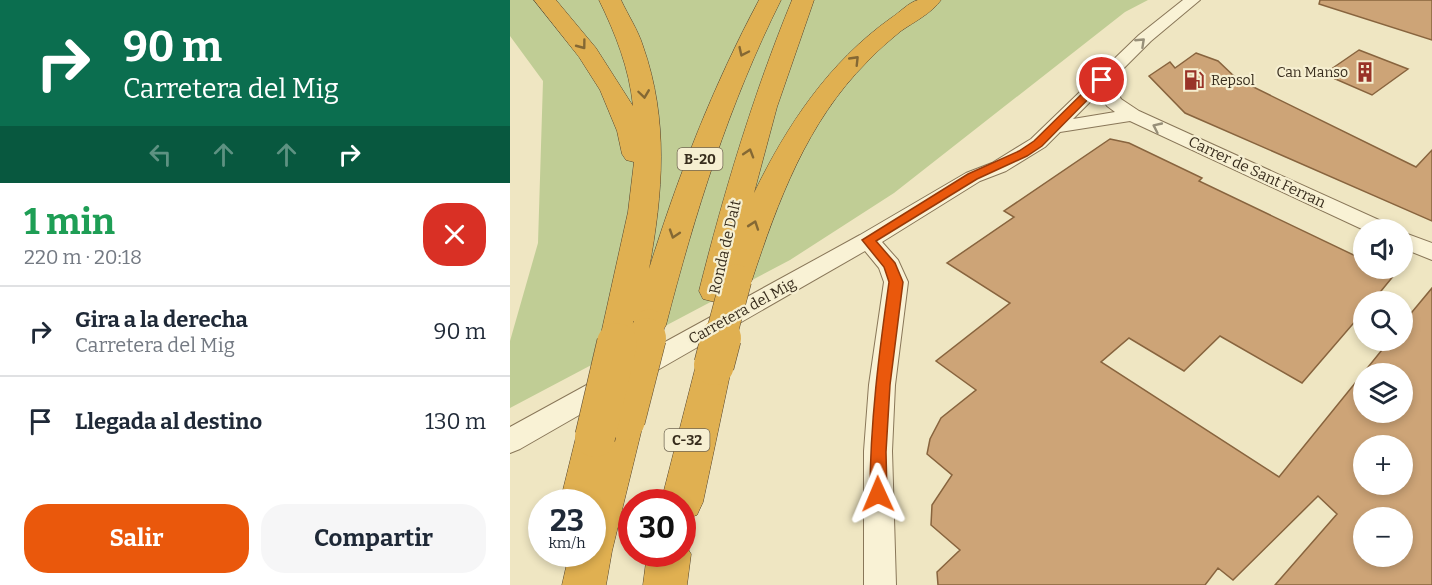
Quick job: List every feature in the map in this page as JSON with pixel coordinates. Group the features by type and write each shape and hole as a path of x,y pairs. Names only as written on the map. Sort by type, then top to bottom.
{"highway":[{"path":"545,0 601,70 621,105 631,135 635,152 638,199 626,296"},
{"path":"587,489 610,429 616,343 647,198 650,149 643,87 630,44 610,0"},
{"name":"B-20","path":"601,489 610,429 649,326 672,241 706,141 731,79 770,0"},
{"name":"Ronda de Dalt","path":"680,489 725,286 734,209 761,114 803,0"},
{"path":"725,286 768,190 791,144 813,109 842,73 870,45 930,0"},
{"path":"684,489 706,371"},
{"path":"567,585 569,567"},
{"path":"584,585 588,567"}],"street":[{"name":"Carretera del Mig","path":"972,177 981,164 1022,136 1125,35 1172,0"},
{"name":"Carretera del Mig","path":"510,441 868,240 972,177 1023,154 1038,143 1168,17 1192,0"},
{"name":"Carrer de Sant Ferran","path":"1102,80 1113,102 1132,115 1358,219"},
{"path":"1022,136 1054,127 1132,115"},
{"path":"868,240 890,266 896,282 882,385 878,452 880,585"},
{"path":"1413,244 1432,252"}],"green space":[{"path":"510,0 1148,0 1125,12 894,193 790,260 510,408 510,341 538,243 543,81 510,36"}],"building":[{"path":"1320,0 1432,0 1432,40 1319,4"},
{"name":"Can Manso","path":"1359,50 1408,69 1372,95 1324,74"},
{"path":"1196,53 1218,61 1237,79 1416,167 1432,150 1432,221 1185,113 1149,76 1170,62 1175,68"},
{"path":"1110,139 1129,143 1202,178 1199,181 1353,255 1353,279 1391,279 1381,291 1353,291 1353,324 1302,383 1220,336 1184,371 1129,338 1101,362 1279,477 1353,386 1353,423 1413,423 1413,363 1371,363 1381,351 1413,351 1413,311 1432,288 1432,585 1275,585 1337,514 1318,496 1233,580 1218,568 1205,585 938,585 937,572 960,550 931,525 932,505 952,475 927,454 930,439 941,418 976,390 936,361 1010,303 947,263 1014,217 1004,211"}],"place":[{"name":"Can Manso","path":"1365,72"},
{"name":"Repsol","path":"1194,80"}],"route":[{"path":"878,494 882,385 896,282 890,266 868,240 972,177 1023,154 1038,143 1102,80"}]}
